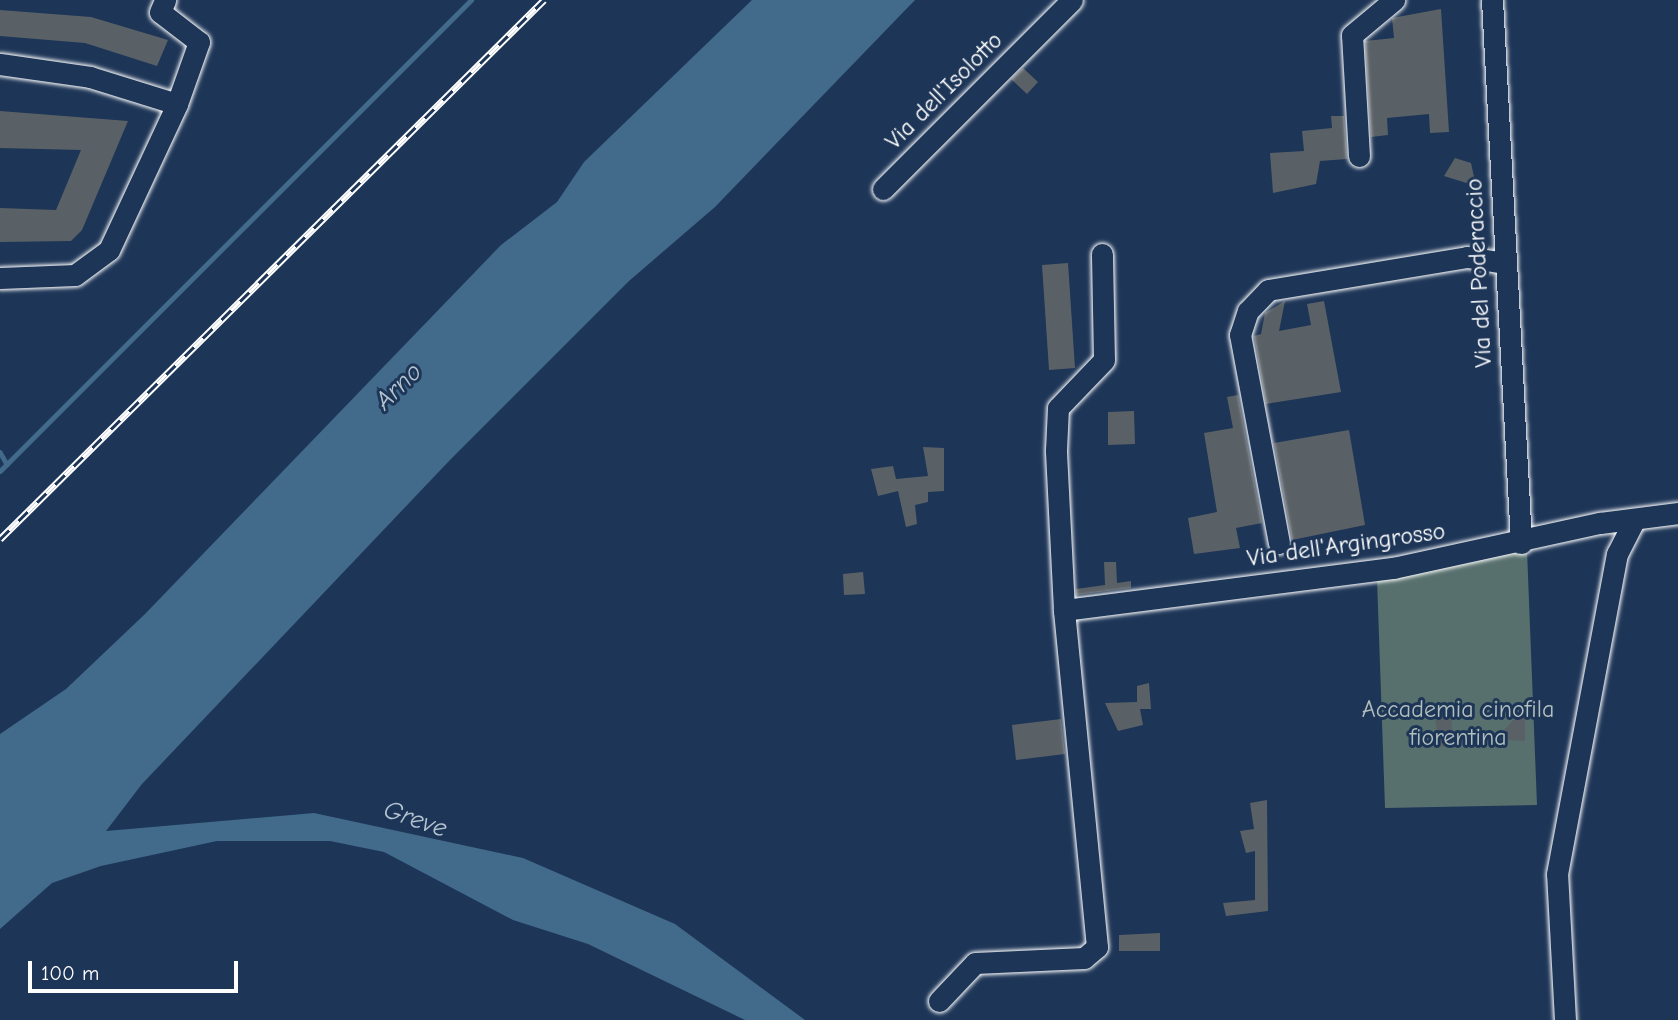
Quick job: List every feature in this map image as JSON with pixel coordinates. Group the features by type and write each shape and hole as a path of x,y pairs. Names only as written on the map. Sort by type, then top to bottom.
{"street":[{"path":"0,278 62,278 99,261 177,104 199,42 160,12 165,0"},
{"name":"Via dell'Isolotto","path":"883,189 1072,0"},
{"path":"1359,156 1353,35 1394,0"},
{"name":"Via del Poderaccio","path":"1492,0 1503,264 1521,543"},
{"path":"0,64 90,77 177,104"},
{"path":"939,1001 975,963 1084,958 1097,947 1064,610 1058,408 1104,360 1102,254"},
{"path":"1279,543 1240,335 1248,311 1268,290 1467,257 1503,264"},
{"name":"Via dell'Argingrosso","path":"1064,610 1393,568 1521,543 1600,523 1633,522 1678,513"},
{"path":"1565,1020 1557,874 1617,554 1633,522"}],"green space":[{"name":"Accademia cinofila fiorentina","path":"1527,550 1537,805 1385,808 1377,579"}],"water":[{"name":"Arno","path":"752,0 915,0 715,207 629,281 450,460 142,784 106,831 314,813 523,858 675,924 805,1020 745,1020 588,944 513,920 384,852 330,841 217,841 101,866 52,883 0,929 0,734 66,689 145,614 501,245 557,202 584,162"}],"building":[{"path":"1441,9 1449,132 1430,133 1429,114 1387,118 1388,135 1371,137 1365,41 1394,38 1392,18"},
{"path":"0,10 91,17 168,40 157,66 85,43 0,36"},
{"path":"1023,68 1038,82 1027,94 1011,79"},
{"path":"0,111 128,121 82,230 71,241 0,242 0,208 56,210 81,150 0,148"},
{"path":"1331,116 1344,116 1347,159 1320,161 1316,184 1273,193 1270,153 1304,151 1302,131 1332,128"},
{"path":"1455,158 1471,163 1476,186 1444,176"},
{"path":"1068,263 1075,368 1049,370 1042,265"},
{"path":"1285,301 1279,331 1311,325 1307,304 1324,301 1341,392 1266,404 1254,336 1261,334 1265,313"},
{"path":"1238,395 1262,523 1236,528 1240,548 1194,554 1188,518 1217,512 1204,433 1233,428 1227,397"},
{"path":"1134,411 1135,444 1108,445 1108,412"},
{"path":"1349,430 1365,525 1292,540 1274,443"},
{"path":"923,447 944,448 944,491 928,492 928,502 915,505 917,524 906,527 898,491 878,496 871,469 893,466 896,479 928,476"},
{"path":"1104,562 1116,562 1117,583 1131,581 1131,588 1076,595 1076,589 1105,585"},
{"path":"863,572 865,594 844,595 843,574"},
{"path":"1149,683 1151,709 1140,709 1143,725 1118,731 1105,703 1137,702 1137,686"},
{"path":"1451,714 1453,746 1438,747 1435,715"},
{"path":"1518,715 1525,716 1525,741 1504,740 1504,730"},
{"path":"1061,719 1065,754 1016,760 1012,725"},
{"path":"1267,800 1268,911 1226,916 1223,903 1255,900 1255,851 1246,853 1240,831 1254,829 1250,803"},
{"path":"1160,933 1160,951 1119,951 1119,935"}],"waterway":[{"path":"0,471 471,0"},
{"path":"0,452 7,464"}],"railway":[{"path":"0,539 544,0"}],"water label":[{"name":"Greve","path":"415,820"}]}
